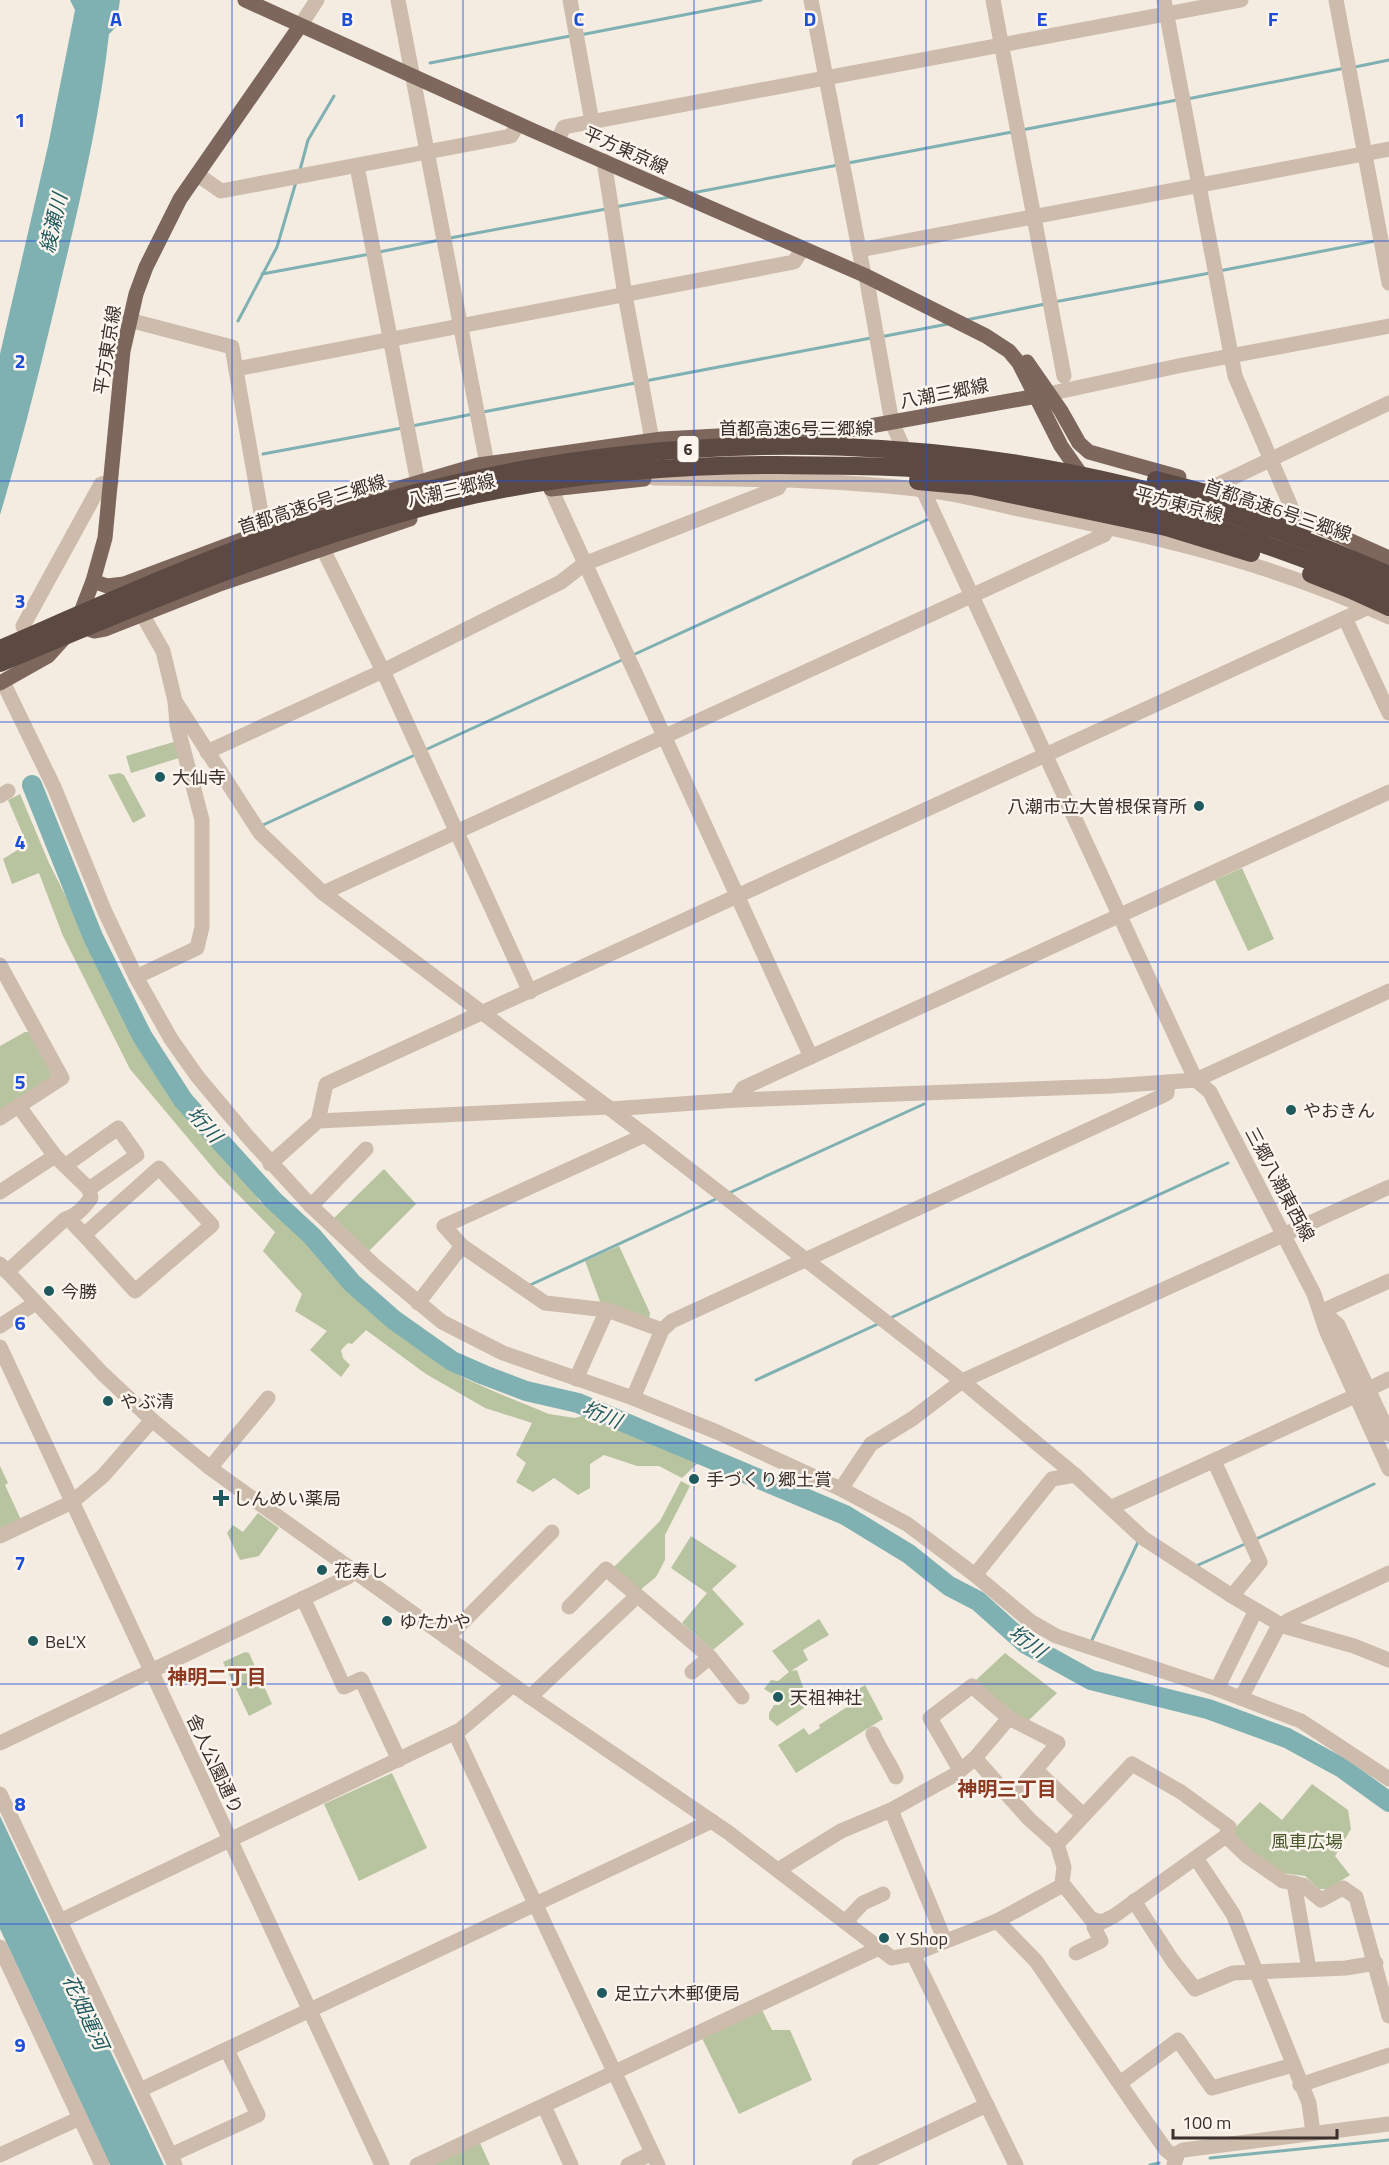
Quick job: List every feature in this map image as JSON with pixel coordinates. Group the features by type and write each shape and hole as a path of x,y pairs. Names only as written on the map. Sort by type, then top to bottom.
{"highway":[{"path":"837,446 939,443 995,449 1118,472 1246,504 1389,564"},
{"name":"首都高速6号三郷線","path":"0,649 165,578 288,531 428,490 578,461 664,451 753,446 837,446 985,458 1125,484 1279,531 1389,575"},
{"path":"717,464 752,472 827,472 972,486 1155,524 1294,567 1389,607"},
{"name":"首都高速6号三郷線","path":"0,663 184,587 303,542 384,518 530,484 717,464 903,467 962,473 1062,489 1173,515 1230,533 1389,592"}],"main road":[{"name":"平方東京線","path":"245,0 802,250 936,309 959,315 992,330 1014,346 1042,394 1079,444 1089,452 1213,487 1295,516 1389,558"},
{"name":"平方東京線","path":"2,682 37,664 64,641 76,625 93,581 105,538 123,351 129,320 146,267 165,226 300,26"},
{"name":"平方東京線","path":"1042,394 1061,446 1091,489 1118,508 1203,530 1278,555 1389,600"},
{"name":"八潮三郷線","path":"76,625 99,631 322,547 426,514 551,489 654,478 848,430 1042,394"},
{"name":"八潮三郷線","path":"93,581 116,586 264,530 419,482 487,464 652,440 848,430"},
{"path":"206,551 217,585"},
{"path":"76,625 101,612 174,564"}],"street":[{"path":"300,26 316,0"},
{"path":"398,0 487,464"},
{"path":"570,0 592,122"},
{"name":"三郷八潮東西線","path":"811,0 892,423 1196,1080 1210,1092 1285,1235 1322,1311 1326,1330 1361,1393 1389,1434"},
{"path":"993,0 1064,376"},
{"path":"557,141 564,127 826,76 1001,46 1165,7 1241,0"},
{"path":"1336,0 1389,284"},
{"path":"1165,7 1235,376 1295,516"},
{"path":"198,175 221,190 511,136 518,124"},
{"path":"859,250 1389,149"},
{"path":"604,161 625,295 652,440"},
{"path":"357,166 426,514"},
{"path":"236,369 794,262 802,250"},
{"path":"129,320 232,347 264,530"},
{"path":"1042,394 1389,326"},
{"path":"1213,487 1271,457 1389,403"},
{"path":"654,478 783,479 924,490 1109,527 1223,554 1275,571 1389,616"},
{"path":"207,753 383,671 561,582 584,564 778,488 783,479"},
{"path":"37,664 23,626 101,484 111,482"},
{"path":"551,489 811,1057"},
{"path":"323,893 1104,535 1109,527"},
{"path":"322,547 383,671 530,992"},
{"path":"1275,571 1278,555"},
{"path":"270,1164 318,1121 326,1084 1369,607"},
{"path":"136,977 197,948 202,927 202,820 177,725 175,701 163,651 142,614"},
{"path":"1345,618 1389,713"},
{"path":"2,682 29,731 105,912 136,977 171,1040 197,1076 270,1164 311,1206 442,1322 478,1342 633,1398 717,1432 841,1489 907,1524 975,1575 1030,1621 1056,1636 1217,1689 1318,1730 1389,1779"},
{"path":"175,701 261,833 323,893 645,1135 962,1381 1075,1474 1143,1538 1282,1626 1354,1646 1389,1660"},
{"path":"736,1100 743,1088 1389,792"},
{"path":"0,965 62,1078 20,1108 0,1118"},
{"path":"318,1121 1196,1080 1389,991"},
{"path":"633,1398 662,1330 672,1321 1162,1096 1167,1093 1168,1082"},
{"path":"20,1108 61,1161 89,1189 91,1198 74,1217 68,1218 3,1268 34,1304 152,1420 210,1468 530,1697 712,1821 892,1958 913,1954 997,1921 1063,1885"},
{"path":"0,1192 61,1161 118,1128 137,1155 89,1189"},
{"path":"645,1135 444,1226 462,1246 545,1303 607,1310 662,1330"},
{"path":"311,1206 366,1149"},
{"path":"68,1218 135,1291 212,1225 159,1168 84,1235"},
{"path":"841,1489 871,1444 912,1419 962,1381 1389,1186"},
{"path":"418,1303 462,1246"},
{"path":"1322,1311 1389,1281"},
{"path":"0,1326 34,1304"},
{"path":"576,1379 607,1310"},
{"name":"舎人公園通り","path":"0,1347 382,2165"},
{"path":"1112,1507 1389,1379"},
{"name":"三郷八潮東西線","path":"1361,1393 1389,1468"},
{"path":"210,1468 268,1398"},
{"path":"0,1536 72,1502 103,1476 152,1420"},
{"path":"1214,1461 1260,1562 1232,1596"},
{"path":"975,1575 1052,1479 1075,1474"},
{"path":"447,1638 552,1532"},
{"path":"569,1607 606,1569 636,1597 675,1625 710,1658 742,1697"},
{"path":"0,1743 348,1577 353,1571"},
{"path":"1241,1698 1277,1629 1289,1620 1389,1574"},
{"path":"530,1697 636,1597"},
{"path":"303,1598 344,1687 361,1679 399,1760"},
{"path":"1217,1689 1256,1610"},
{"path":"692,1672 710,1658"},
{"path":"60,1921 455,1733 513,1685"},
{"path":"960,1770 930,1718 972,1686 1009,1718 1058,1743 1011,1800"},
{"path":"778,1870 841,1831 891,1810 960,1770 975,1758 1009,1718"},
{"path":"455,1733 655,2159 628,2165"},
{"path":"873,1734 882,1756 889,1761 896,1777"},
{"path":"975,1758 1011,1800 1057,1844 1065,1868 1063,1885 1091,1919 1096,1921 1102,1922 1108,1919 1196,1858 1226,1836 1229,1827 1198,1804 1132,1764 1057,1844"},
{"path":"1037,1771 1083,1815"},
{"path":"0,1794 173,2160 258,2115 228,2050"},
{"path":"891,1810 945,1941"},
{"path":"140,2090 712,1821"},
{"path":"1226,1836 1247,1856 1283,1881 1303,1885 1322,1900 1343,1888 1356,1897 1389,2016"},
{"path":"1196,1858 1233,1914 1309,2103 1313,2133"},
{"path":"1294,1883 1309,1969"},
{"path":"845,1922 863,1903 883,1894"},
{"path":"1134,1901 1195,1989 1233,1973 1346,1968 1376,1963"},
{"path":"997,1921 1036,1961 1172,2159 1183,2150 1389,2124"},
{"path":"1076,1953 1101,1941 1095,1927 1096,1921"},
{"path":"0,1948 102,2165"},
{"path":"417,2165 879,1948"},
{"path":"913,1954 1016,2165"},
{"path":"1120,2083 1178,2040 1212,2088 1293,2065"},
{"path":"1300,2085 1389,2055"},
{"path":"859,2165 987,2105"},
{"path":"544,2106 572,2165"},
{"path":"0,2155 80,2118"}],"green space":[{"path":"177,741 182,757 131,773 126,756"},
{"path":"120,773 124,775 146,816 133,823 108,775"},
{"path":"20,794 49,863 127,1018 166,1083 247,1182 260,1202 280,1212 398,1335 462,1377 549,1414 575,1418 586,1415 698,1463 682,1478 659,1466 637,1466 604,1455 590,1464 590,1488 578,1495 554,1478 533,1492 516,1482 526,1463 516,1455 532,1423 485,1408 426,1374 366,1330 352,1344 348,1343 341,1350 343,1358 350,1365 341,1377 310,1350 327,1331 295,1311 302,1294 263,1251 275,1232 218,1174 130,1069 63,936 39,873 12,884 3,859 27,844 8,800"},
{"path":"1242,868 1274,939 1248,951 1215,880"},
{"path":"29,1032 52,1073 51,1078 0,1112 0,1046"},
{"path":"384,1169 416,1204 368,1252 334,1218"},
{"path":"619,1246 650,1313 649,1320 601,1304 585,1261"},
{"path":"0,1466 8,1483 5,1485 22,1522 0,1533"},
{"path":"681,1481 690,1486 665,1535 665,1560 656,1577 640,1590 613,1568 660,1521"},
{"path":"258,1513 279,1528 259,1556 240,1560 227,1533 233,1525 243,1532"},
{"path":"691,1536 737,1566 712,1589 744,1624 713,1650 682,1623 707,1593 671,1568"},
{"path":"819,1619 829,1635 803,1650 808,1660 791,1671 797,1670 804,1690 804,1708 777,1726 769,1719 769,1713 774,1705 780,1705 781,1699 764,1689 771,1680 778,1681 789,1672 772,1651"},
{"path":"245,1652 249,1653 272,1704 249,1716 223,1662"},
{"path":"1005,1653 1057,1693 1028,1721 1009,1711 975,1681"},
{"path":"865,1685 883,1719 796,1773 778,1745 804,1728 809,1735 820,1728 819,1725 858,1700 854,1692"},
{"path":"392,1773 427,1848 359,1881 324,1804"},
{"name":"風車広場","path":"1312,1784 1348,1810 1351,1829 1335,1856 1350,1875 1328,1889 1319,1889 1305,1876 1281,1873 1234,1837 1235,1828 1260,1802 1282,1820"},
{"path":"762,2010 772,2030 790,2030 812,2080 739,2114 702,2038"},
{"path":"480,2143 490,2165 433,2165"}],"water":[{"name":"綾瀬川","path":"70,0 120,0 116,27 109,34 96,124 84,183 33,394 0,515 0,354 48,146 75,10"},
{"name":"花畑運河","path":"0,1816 164,2165 110,2165 0,1929"}],"waterway":[{"path":"580,35 761,0"},
{"path":"430,63 570,36"},
{"path":"1355,67 1389,60"},
{"path":"1187,99 1345,68"},
{"path":"300,170 308,140 334,96"},
{"path":"1022,130 1177,100"},
{"path":"848,163 1012,132"},
{"path":"692,193 838,165"},
{"path":"238,321 277,247 296,182"},
{"path":"615,207 670,197"},
{"path":"450,238 606,209"},
{"path":"379,252 440,240"},
{"path":"1219,271 1375,241"},
{"path":"262,274 370,254"},
{"path":"1054,302 1210,273"},
{"path":"966,320 1045,304"},
{"path":"880,337 948,324"},
{"path":"645,381 871,338"},
{"path":"483,412 635,383"},
{"path":"412,426 473,414"},
{"path":"263,454 402,428"},
{"path":"633,655 931,518"},
{"path":"425,750 624,659"},
{"path":"263,825 417,754"},
{"name":"垳川","path":"32,785 93,937 142,1036 183,1100 273,1200 312,1236 352,1283 394,1320 452,1361 484,1375 526,1391 578,1403 845,1515 909,1554 949,1586 978,1601 1026,1644 1091,1680 1208,1709 1287,1738 1342,1768 1389,1802"},
{"path":"729,1193 924,1104"},
{"path":"888,1319 1228,1163"},
{"path":"528,1286 718,1198"},
{"path":"756,1380 880,1323"},
{"path":"1254,1540 1374,1484"},
{"path":"1092,1640 1138,1542"},
{"path":"1196,1566 1245,1544"},
{"path":"1210,2158 1389,2140"},
{"path":"1150,2165 1159,2163"}],"place":[{"name":"大仙寺","path":"160,777"},
{"name":"八潮市立大曽根保育所","path":"1199,806"},
{"name":"やおきん","path":"1291,1110"},
{"name":"今勝","path":"49,1291"},
{"name":"やぶ清","path":"108,1401"},
{"name":"手づくり郷土賞","path":"694,1479"},
{"name":"しんめい薬局","path":"221,1498"},
{"name":"花寿し","path":"322,1570"},
{"name":"ゆたかや","path":"387,1621"},
{"name":"BeL'X","path":"33,1641"},
{"name":"天祖神社","path":"778,1697"},
{"name":"Y Shop","path":"884,1938"},
{"name":"足立六木郵便局","path":"602,1993"}],"district":[{"name":"神明二丁目","path":"217,1676"},
{"name":"神明三丁目","path":"1007,1788"}]}
